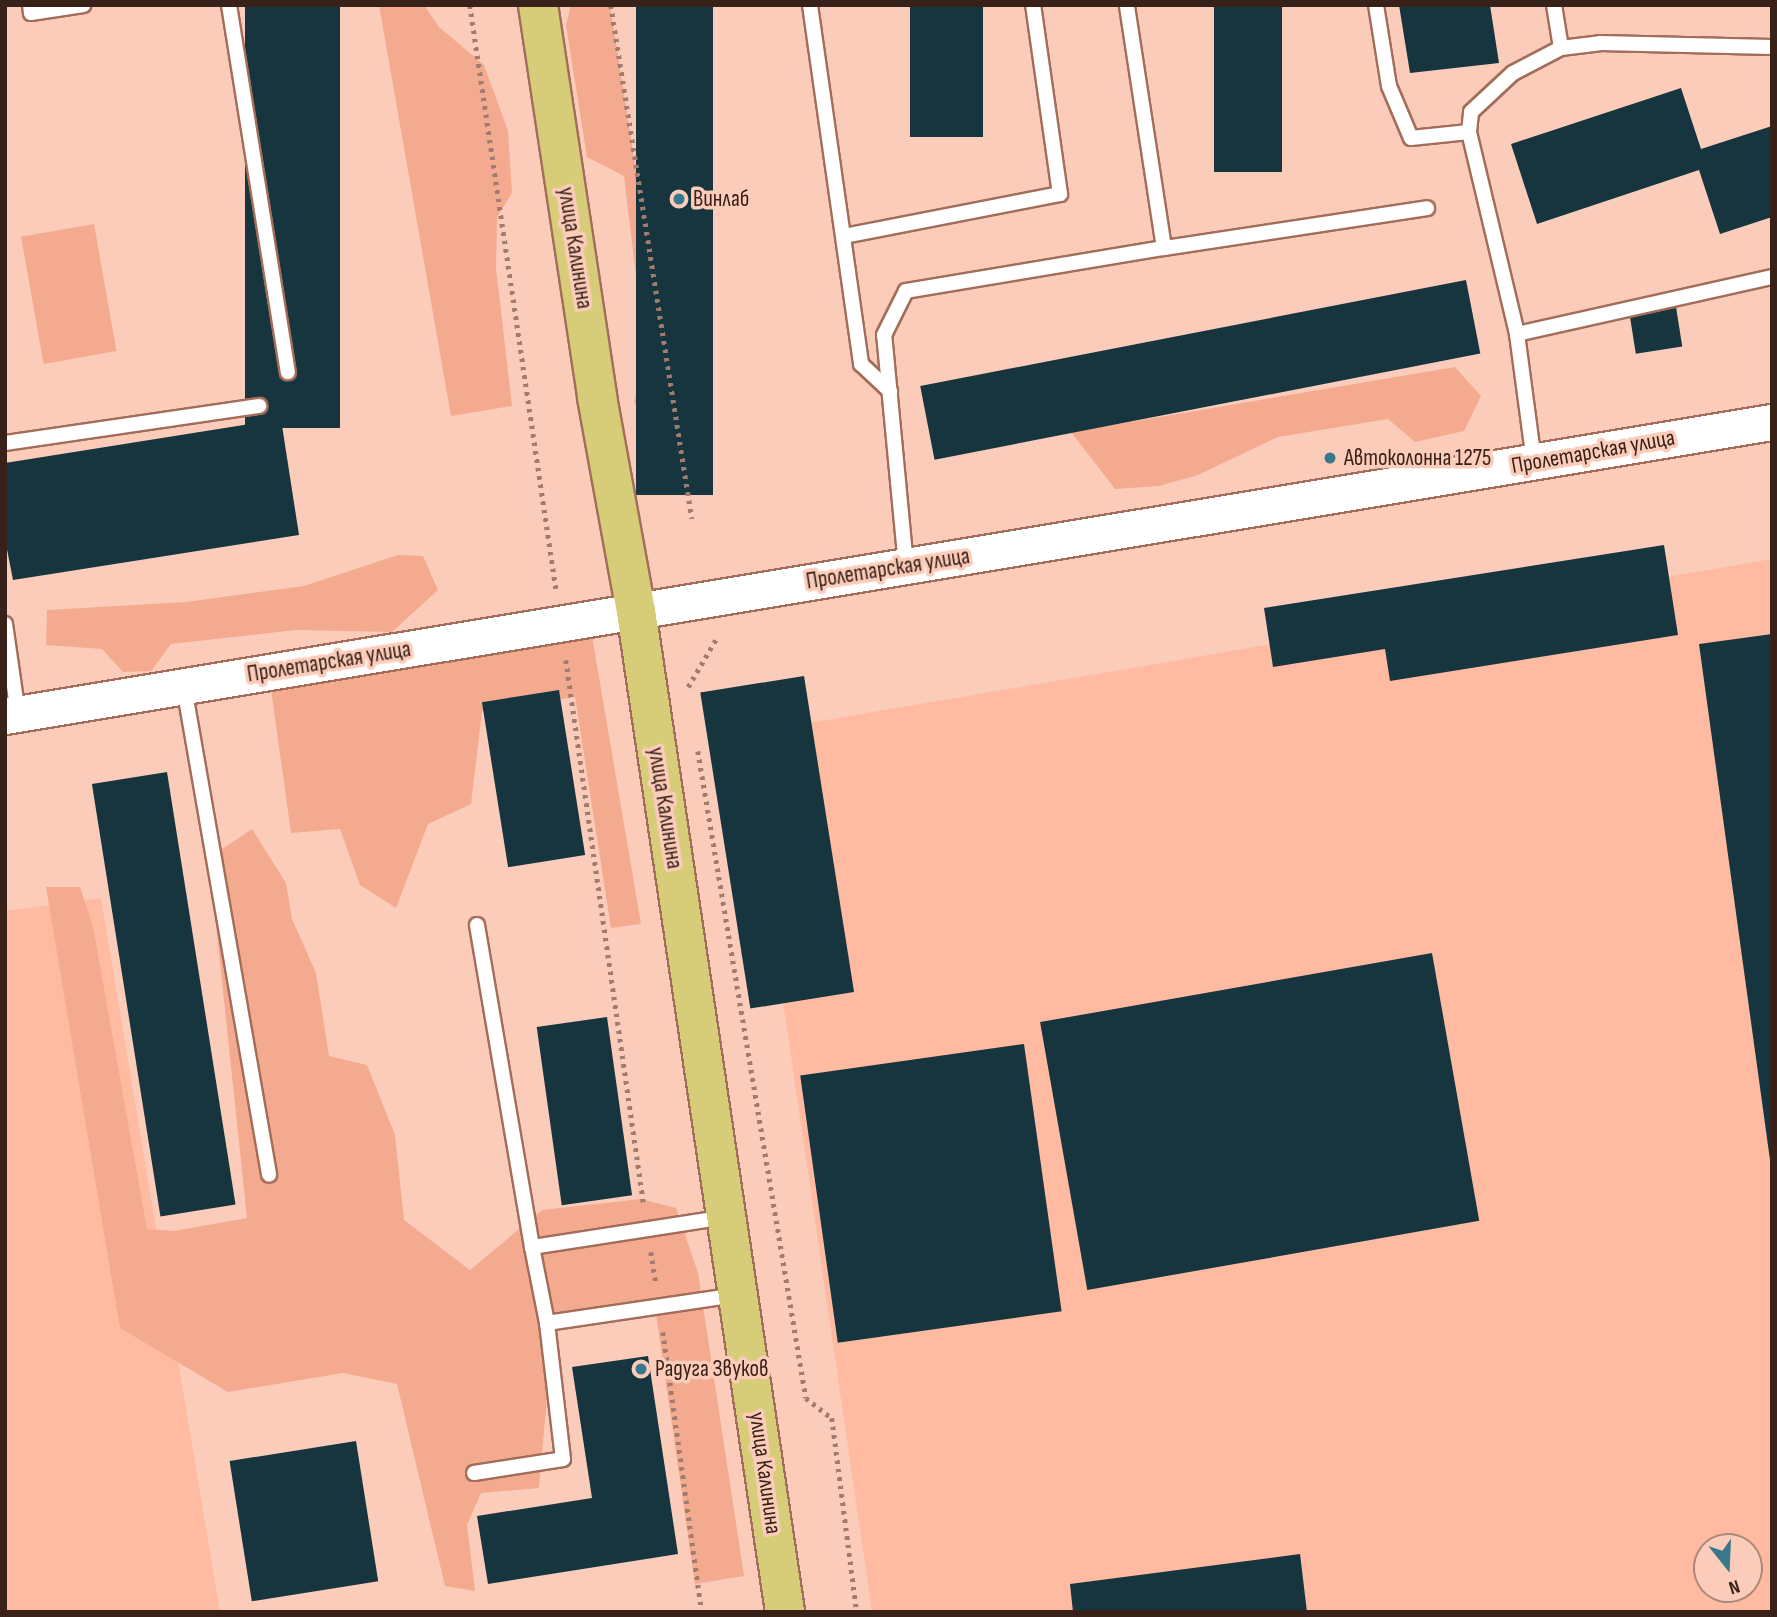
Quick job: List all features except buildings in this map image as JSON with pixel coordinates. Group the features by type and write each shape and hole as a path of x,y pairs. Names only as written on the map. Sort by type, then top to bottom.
{"main road":[{"name":"улица Калинина","path":"538,5 597,397 636,611 785,1612"}],"street":[{"name":"Пролетарская улица","path":"12,715 1772,422"}],"lane":[{"path":"30,5 31,13 83,5"},
{"path":"229,5 288,372"},
{"path":"810,5 861,364 890,391"},
{"path":"844,236 1060,194 1033,5"},
{"path":"1127,5 1164,248"},
{"path":"1377,5 1389,86 1411,138 1469,132"},
{"path":"1554,5 1561,48"},
{"path":"1534,461 1517,334 1469,132 1471,112 1513,73 1561,48 1600,43 1772,47"},
{"path":"906,566 884,335 906,291 1427,208"},
{"path":"1517,334 1772,277"},
{"path":"5,443 259,407"},
{"path":"5,624 12,715"},
{"path":"184,687 269,1175"},
{"path":"474,1474 563,1459 547,1323 477,925"},
{"path":"532,1247 726,1216"},
{"path":"547,1323 738,1295"}],"path":[{"path":"470,5 660,1306 702,1612"},
{"path":"611,5 692,519"},
{"path":"690,698 687,684 716,639"},
{"path":"696,739 806,1398 832,1418 857,1612"}],"shaded area":[{"path":"379,5 424,5 439,27 484,65 508,131 512,193 497,217 496,268 512,406 451,416"},
{"path":"571,5 610,5 680,449 653,435 634,402 646,359 624,176 587,157 566,25"},
{"path":"94,224 116,351 44,364 21,237"},
{"path":"1455,367 1481,396 1464,431 1415,442 1388,419 1278,437 1198,475 1159,486 1115,489 1071,432"},
{"path":"398,555 423,556 438,590 392,632 296,630 171,644 151,671 123,672 102,649 46,645 47,610 186,602 304,586"},
{"path":"1772,559 1772,1612 872,1612 744,734"},
{"path":"592,636 641,924 611,928 575,697 482,711 471,804 428,824 396,908 360,885 340,829 291,833 271,689"},
{"path":"252,829 286,883 292,919 316,973 329,1056 367,1065 395,1135 404,1220 470,1270 542,1210 641,1199 676,1208 698,1273 744,1576 695,1584 656,1314 553,1329 539,1488 481,1493 467,1525 475,1591 445,1586 397,1384 343,1373 228,1392 120,1328 46,887 80,887 93,927 147,1229 174,1231 247,1218 209,858"},
{"path":"101,898 220,1612 5,1612 5,911"}],"place":[{"name":"Винлаб","path":"679,199"},
{"name":"Автоколонна 1275","path":"1330,458"},
{"name":"Радуга Звуков","path":"641,1369"}]}
